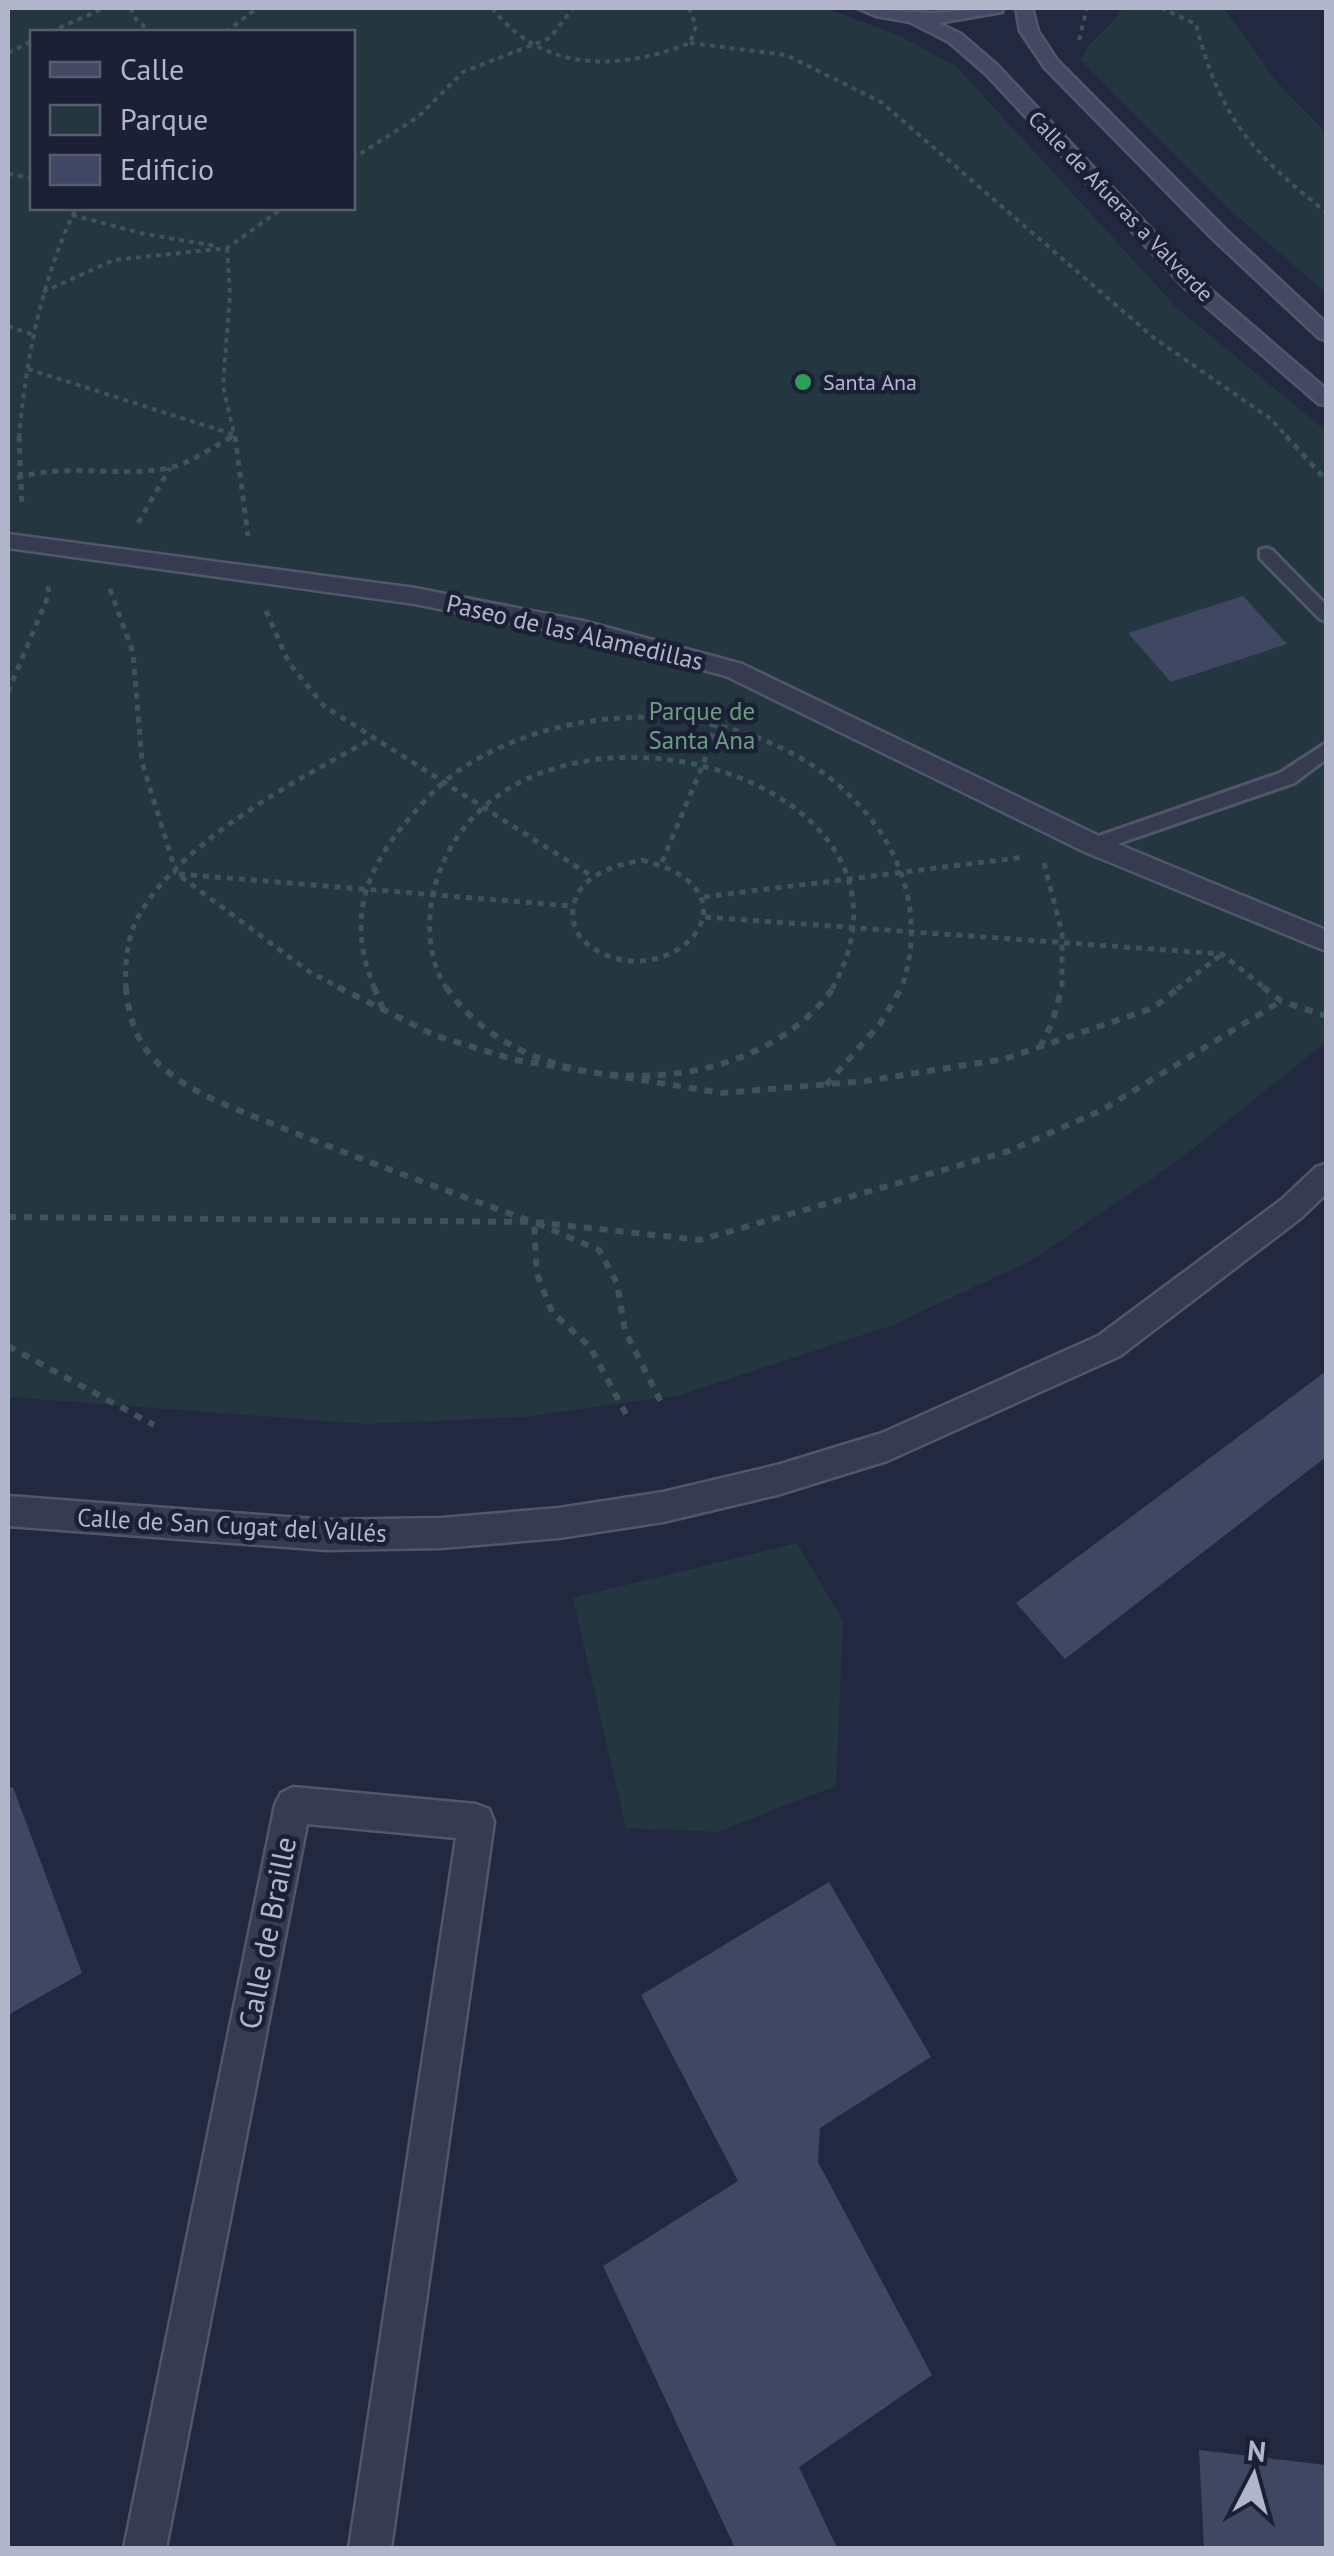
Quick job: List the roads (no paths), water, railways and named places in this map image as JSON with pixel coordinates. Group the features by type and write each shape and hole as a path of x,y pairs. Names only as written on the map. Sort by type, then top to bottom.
{"street":[{"path":"866,8 914,18 951,18 996,8"},
{"name":"Calle de Afueras a Valverde","path":"1024,8 1030,30 1051,64 1246,260 1326,334"},
{"name":"Calle de Afueras a Valverde","path":"914,18 955,38 992,70 1192,284 1323,397"},
{"name":"Paseo de las Alamedillas","path":"8,541 415,596 546,622 734,670 1094,845 1326,941"},
{"name":"Calle de San Cugat del Vallés","path":"8,1511 326,1535 441,1534 646,1510 777,1480 887,1446 1109,1346 1292,1209 1326,1176"},
{"name":"Calle de Braille","path":"145,2548 293,1805 476,1822 370,2548"}],"lane":[{"path":"1266,554 1326,614"},
{"path":"1094,845 1288,778 1326,750"}],"place":[{"name":"Santa Ana","path":"803,382"}],"park label":[{"name":"Parque de Santa Ana","path":"702,726"}]}
